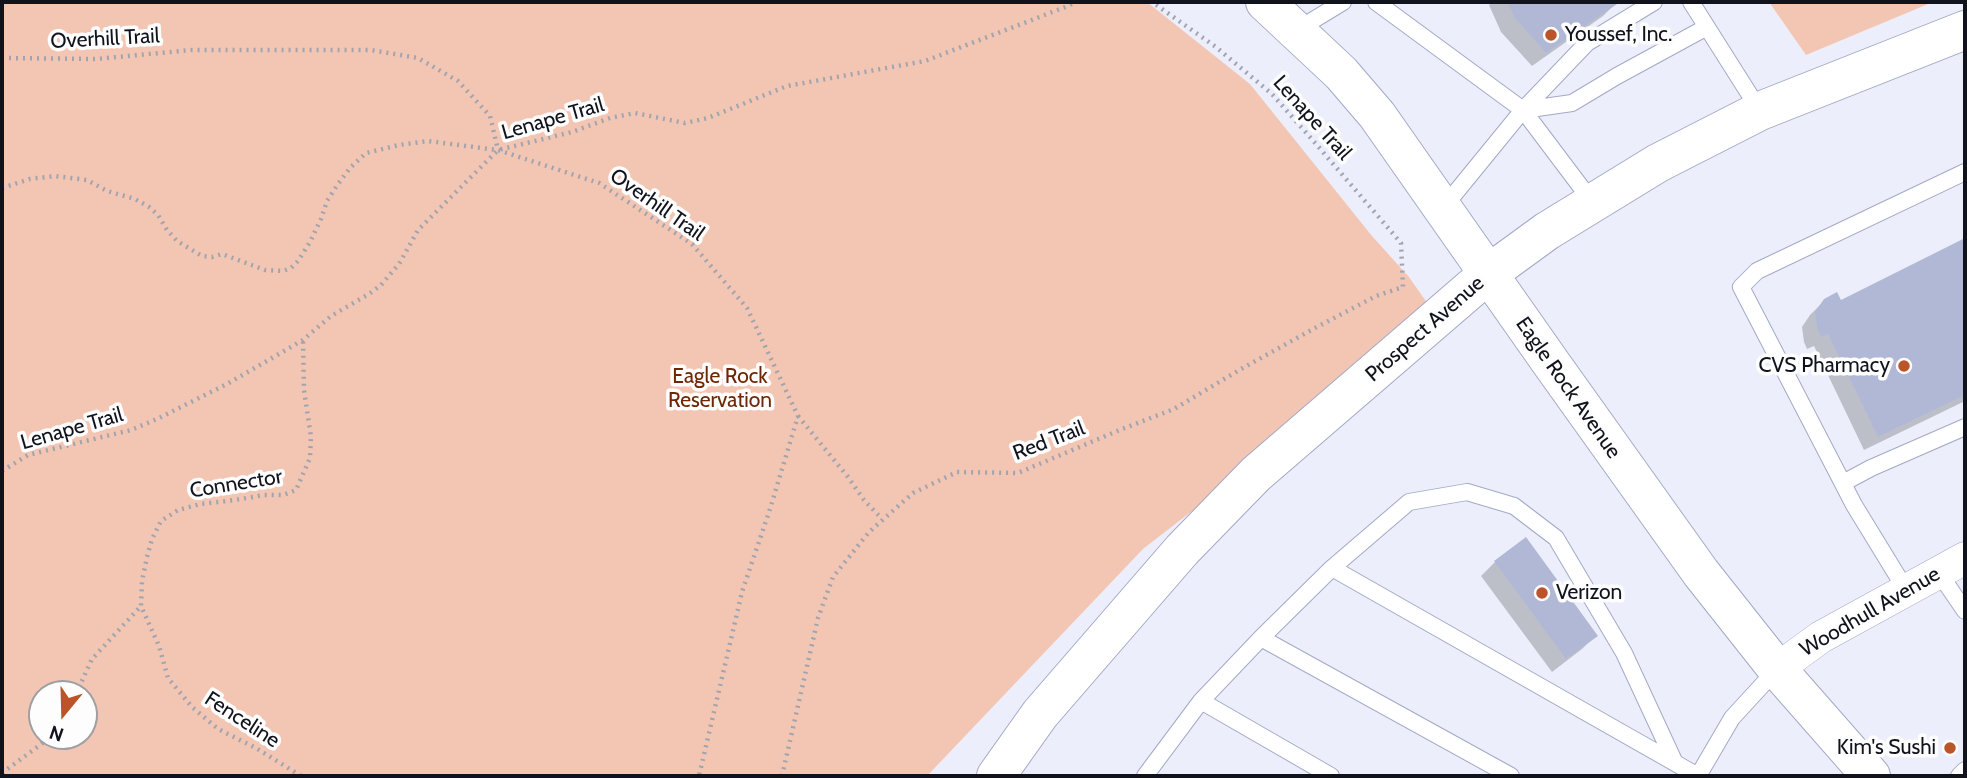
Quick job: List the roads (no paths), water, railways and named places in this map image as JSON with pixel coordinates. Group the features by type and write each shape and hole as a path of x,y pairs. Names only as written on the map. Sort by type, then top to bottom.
{"main road":[{"name":"Eagle Rock Avenue","path":"1265,2 1341,73 1377,115 1701,573 1777,668 1871,776"},
{"name":"Prospect Avenue","path":"996,776 1040,714 1182,550 1256,474 1488,274 1547,231 1658,163 1760,111 1965,30"}],"street":[{"name":"Woodhull Avenue","path":"1777,668 1821,637 1952,565"}],"lane":[{"path":"1297,30 1343,2"},
{"path":"1376,2 1523,110 1593,203"},
{"path":"1443,208 1523,110 1587,43 1654,2"},
{"path":"1691,2 1760,111"},
{"path":"1523,110 1572,103 1707,27"},
{"path":"1906,590 1843,484 1741,287 1757,271 1965,172"},
{"path":"1843,484 1871,468 1965,427"},
{"path":"1145,776 1201,701 1332,568 1409,502 1466,492 1514,506 1556,538 1625,653 1675,763"},
{"path":"1952,565 1965,611"},
{"path":"1332,568 1698,776 1732,718 1777,668"},
{"path":"1261,638 1511,776"},
{"path":"1201,701 1331,776"},
{"path":"1959,776 1965,770"}],"place":[{"name":"Youssef, Inc.","path":"1551,35"},
{"name":"CVS Pharmacy","path":"1904,366"},
{"name":"Verizon","path":"1542,593"},
{"name":"Kim's Sushi","path":"1950,748"}],"park label":[{"name":"Eagle Rock Reservation","path":"720,389"}]}
